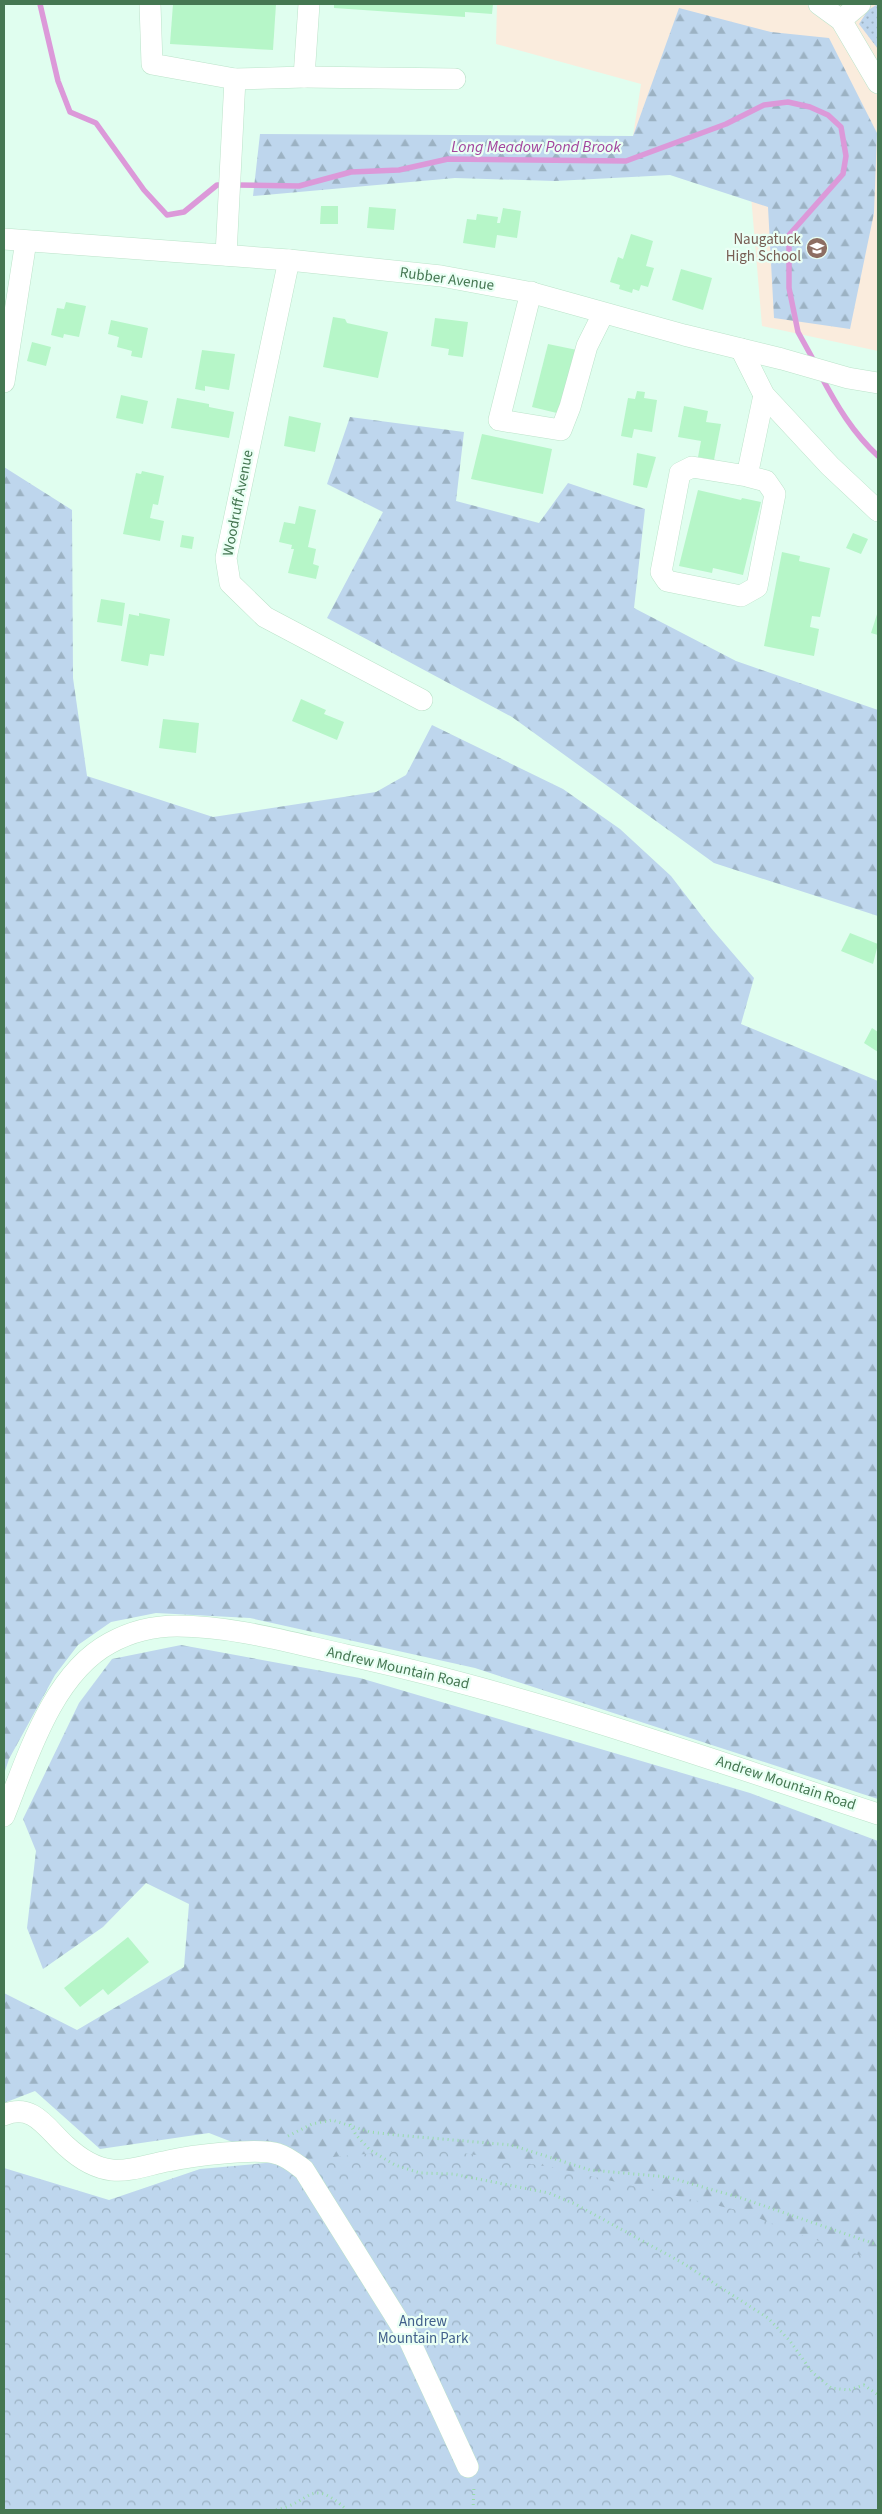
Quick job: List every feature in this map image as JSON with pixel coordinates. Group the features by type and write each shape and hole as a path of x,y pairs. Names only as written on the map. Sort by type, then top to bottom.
{"street":[{"path":"150,4 152,64 235,79 304,77 455,79"},
{"path":"304,77 309,4"},
{"path":"819,4 841,20 878,83"},
{"path":"841,20 860,4"},
{"path":"226,256 235,79"},
{"name":"Rubber Avenue","path":"4,239 289,260 441,276 531,292 602,314 741,348 848,378 878,383"},
{"path":"4,382 26,241"},
{"name":"Woodruff Avenue","path":"289,260 226,558 230,583 265,617 422,700"},
{"path":"531,292 499,420 560,430 570,407 587,346 602,314"},
{"path":"741,348 764,395 830,466 878,511"},
{"path":"747,476 764,395"},
{"path":"692,467 747,476 766,481 775,494 756,587 740,596 667,581 661,572 680,474 692,467"},
{"name":"Andrew Mountain Road","path":"4,1816 48,1714 66,1682 80,1666 92,1654 122,1637 161,1627 178,1626 218,1629 273,1639 499,1692 610,1726 878,1814"},
{"path":"4,2115 22,2112 35,2115 84,2161 99,2168 114,2170 132,2169 179,2159 251,2153 277,2154 304,2170 387,2300 407,2335 468,2468"}],"path":[{"path":"277,2154 286,2137 312,2124 332,2120 350,2124 370,2132 396,2136 511,2144 590,2170 668,2177 742,2198 878,2245"},
{"path":"350,2124 356,2135 370,2150 395,2165 420,2173 453,2174 549,2193 627,2231 729,2291 768,2318 790,2341 812,2372 831,2388 849,2390 864,2384 878,2395"},
{"path":"468,2468 474,2485 473,2510"},
{"path":"276,2510 292,2505 313,2493 322,2492 331,2496 347,2510"}],"shaded area":[{"name":"Naugatuck High School","path":"497,4 878,4 878,351 762,326 746,136 633,136 641,84 496,44"}],"green space":[{"path":"878,4 878,49 859,24 868,10"},
{"name":"Naugatuck High School","path":"679,8 771,32 829,38 877,133 874,213 850,329 774,318 768,207 670,175 555,181 455,178 253,196 260,134 633,136"},
{"path":"350,417 464,432 456,501 539,523 568,483 645,509 634,608 736,661 878,710 878,916 714,863 512,717 327,618 383,512 327,484"},
{"path":"4,467 72,510 73,678 87,776 213,817 376,792 406,775 432,725 563,789 620,829 671,876 711,928 754,978 741,1024 878,1081 878,1799 475,1668 250,1618 156,1613 111,1622 78,1645 55,1675 9,1759 4,1774"},
{"path":"181,1645 360,1678 750,1793 878,1841 878,2510 332,2181 209,2133 100,2149 35,2091 4,2103 4,1993 77,2030 184,1967 189,1904 146,1883 103,1927 43,1969 27,1928 36,1851 23,1819 79,1703 112,1659"},
{"name":"Andrew Mountain Park","path":"432,2148 556,2168 741,2211 796,2233 878,2261 878,2510 4,2510 4,2168 109,2200 200,2169"}],"building":[{"path":"173,4 276,4 273,50 170,44"},
{"path":"334,4 493,4 492,14 465,12 465,17 334,8"},
{"path":"321,206 338,206 338,224 320,224"},
{"path":"369,207 396,209 394,230 367,228"},
{"path":"503,208 521,211 517,238 497,235 495,248 463,243 467,219 476,220 477,214 498,217 497,223 500,223"},
{"path":"631,234 653,241 646,266 654,268 648,287 641,285 639,291 633,289 632,293 619,289 620,285 610,282 618,257 623,259"},
{"path":"681,269 712,278 703,310 672,300"},
{"path":"66,302 86,306 79,337 64,334 63,338 51,335 57,308 64,309"},
{"path":"333,317 345,319 347,323 388,332 378,378 323,367"},
{"path":"435,318 468,322 463,357 448,355 449,349 431,346"},
{"path":"111,320 148,328 142,358 131,356 132,351 117,347 119,337 108,334"},
{"path":"32,342 51,347 46,366 27,361"},
{"path":"548,344 577,350 561,414 532,407"},
{"path":"202,350 235,354 229,390 205,386 205,391 195,389"},
{"path":"637,391 645,392 644,398 657,400 652,432 634,429 632,438 621,436 628,398 635,399"},
{"path":"121,395 148,401 143,424 116,418"},
{"path":"177,398 209,404 209,407 234,412 229,438 171,428"},
{"path":"684,406 708,411 706,422 721,424 714,460 698,457 701,441 678,437"},
{"path":"289,416 321,423 315,452 284,446"},
{"path":"482,434 552,449 543,494 471,479"},
{"path":"637,453 656,457 647,488 633,485"},
{"path":"142,471 164,476 158,505 153,504 150,518 164,521 160,541 123,534 136,473 141,474"},
{"path":"698,490 741,500 742,498 761,502 743,575 713,568 712,573 679,566"},
{"path":"299,506 316,510 308,547 316,549 313,564 319,566 316,579 288,573 294,549 291,549 292,545 279,542 284,522 295,524"},
{"path":"853,533 868,539 861,554 846,548"},
{"path":"182,535 194,537 192,549 180,547"},
{"path":"782,552 800,556 799,561 830,568 820,617 812,616 810,627 819,629 814,656 764,646"},
{"path":"101,599 125,603 122,626 97,622"},
{"path":"878,611 878,635 871,633"},
{"path":"139,613 170,619 164,656 150,654 148,666 121,661 129,614 139,616"},
{"path":"301,699 326,710 324,714 344,722 337,740 292,721"},
{"path":"163,719 199,723 196,753 159,748"},
{"path":"850,933 878,944 873,964 841,951"},
{"path":"872,1028 878,1032 878,1052 864,1043"},
{"path":"128,1937 149,1962 108,1995 103,1989 80,2007 64,1988"}],"waterway":[{"name":"Long Meadow Pond Brook","path":"40,4 58,81 70,112 96,123 144,190 167,215 184,212 217,185 225,185"},
{"name":"Long Meadow Pond Brook","path":"235,185 299,186 351,172 399,170 448,159 626,161 726,124 764,105 788,102 810,107 828,115 841,127 846,156 843,174 789,235 789,288 798,332 814,361"},
{"name":"Long Meadow Pond Brook","path":"821,376 846,419 878,456"}],"place":[{"name":"Naugatuck High School","path":"817,248"}]}
